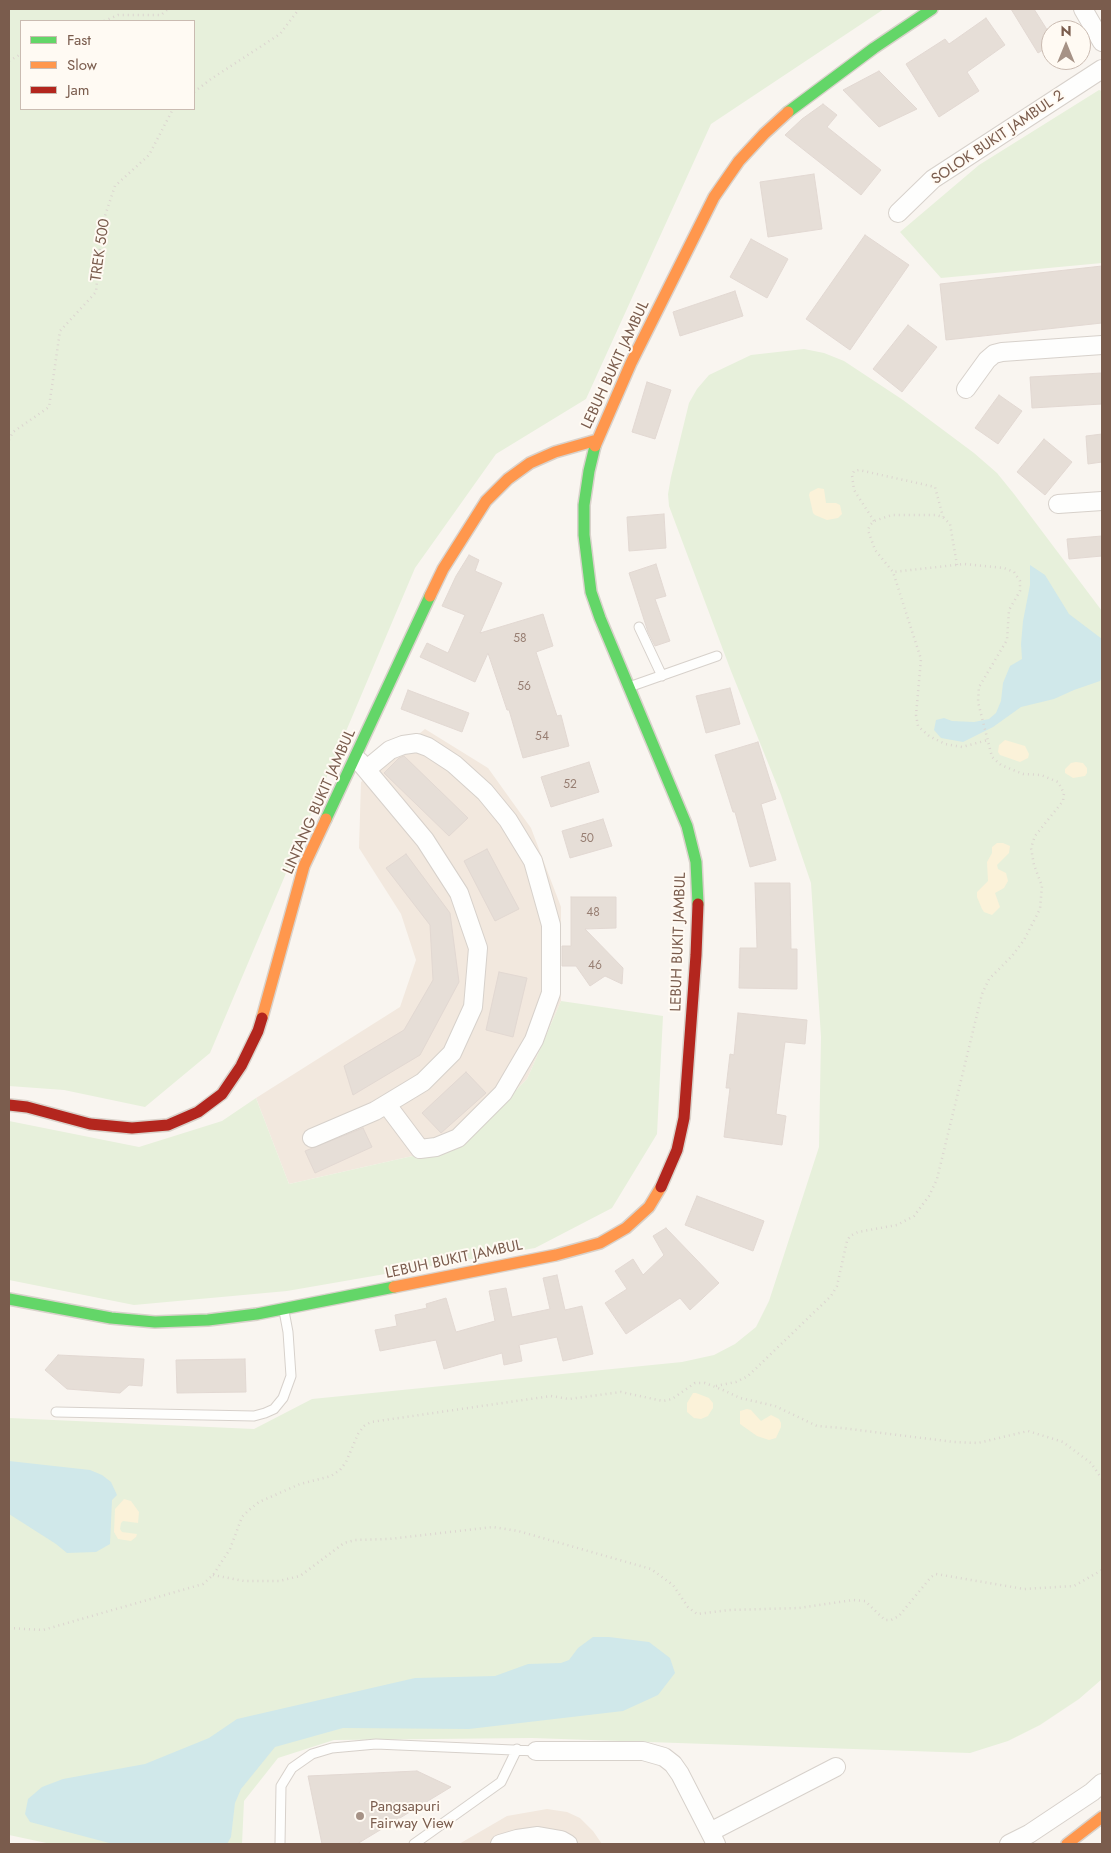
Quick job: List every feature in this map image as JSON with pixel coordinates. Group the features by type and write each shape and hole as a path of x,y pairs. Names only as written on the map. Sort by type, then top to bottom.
{"main road":[{"name":"LEBUH BUKIT JAMBUL","path":"9,1299 111,1318 155,1322 208,1320 284,1309 556,1255 600,1243 626,1228 649,1207 665,1179 677,1150 684,1118 696,955 698,902 696,862 687,826 600,618 592,592 584,535 584,505 589,471 597,440 631,363 714,197 739,160 793,108 874,48 932,9"},
{"name":"LINTANG BUKIT JAMBUL","path":"9,1106 27,1108 90,1124 132,1128 168,1125 198,1112 222,1094 241,1066 258,1031 304,866 361,763 443,569 486,501 508,478 530,463 555,452 597,440"},
{"path":"1067,1844 1102,1817"}],"street":[{"path":"1084,9 1102,42"},
{"name":"SOLOK BUKIT JAMBUL 2","path":"898,213 934,178 1102,69"},
{"path":"966,389 987,360 994,354 1102,345"},
{"path":"1058,504 1102,501"},
{"path":"312,1138 386,1105 423,1082 452,1053 473,1007 478,948 459,893 425,840 361,763 402,745 417,744 428,747 454,764 486,792 513,828 533,861 551,925 551,994 534,1040 503,1094 458,1138 436,1147 420,1150 386,1105"},
{"path":"536,1751 643,1751 664,1757 673,1764 680,1774 713,1838 836,1767"},
{"path":"1009,1844 1029,1834 1092,1792 1102,1783"},
{"path":"500,1844 538,1836 561,1840 568,1844"}],"lane":[{"path":"639,627 662,676"},
{"path":"629,687 718,656"},
{"path":"56,1412 254,1416 266,1413 274,1409 282,1398 290,1376 288,1332 284,1309"},
{"path":"280,1844 281,1786 292,1768 312,1754 332,1748 376,1744 536,1751"},
{"path":"414,1844 501,1782 516,1749"}],"path":[{"path":"106,20 118,15 161,15 168,9"},
{"path":"195,91 280,34 299,9"},
{"path":"9,61 20,55"},
{"name":"TREK 500","path":"9,440 13,432 49,407 60,331 96,292 102,224 115,186 150,155 172,110"},
{"path":"874,521 854,490 852,474 854,471 859,470 936,486 943,517"},
{"path":"957,564 950,524 943,517 936,515 892,515 874,521 870,525 868,530 875,550 893,572 921,659 916,715 918,726 929,736 946,744 962,747 988,740"},
{"path":"715,1386 736,1382 748,1376 831,1296 837,1286 846,1241 850,1236 858,1232 897,1225 914,1216 929,1196 938,1179 982,994 989,980 1012,956 1024,940 1040,909 1042,886 1034,865 1031,848 1035,836 1063,802 1064,793 1058,782 1042,776 1023,774 1001,766 992,757 978,702 979,687 1007,640 1009,610 1020,590 1020,581 1014,572 1004,568 957,564 893,572"},
{"path":"9,1628 42,1630 203,1584 213,1575 230,1549 242,1517 249,1510 260,1502 300,1484 331,1476 340,1470 346,1462 358,1434 364,1426 371,1422 551,1396 569,1399 621,1392 663,1401 672,1399 695,1383 715,1386 740,1398 775,1406 817,1426 954,1442 978,1443 1028,1431 1064,1442 1091,1463 1102,1479"},
{"path":"213,1575 244,1581 278,1581 300,1576 344,1543 355,1540 389,1539 494,1527 518,1531 651,1569 673,1585 692,1612 698,1614 729,1610 799,1608 853,1600 865,1601 885,1620 891,1620 899,1616 931,1577 936,1574 1024,1589 1074,1586 1102,1570"}],"shaded area":[{"path":"425,729 488,768 531,828 561,907 561,1001 527,1079 461,1145 289,1184 256,1098 400,1007 416,960 401,914 359,848 361,782"},
{"path":"547,1809 567,1812 580,1818 593,1831 602,1844 459,1844 507,1816"}],"green space":[{"path":"9,9 884,9 711,124 586,399 496,454 415,568 210,1053 145,1107 64,1090 9,1086"},
{"path":"1099,90 1102,91 1102,263 941,278 900,232 979,165"},
{"path":"804,349 824,353 844,361 903,400 974,453 997,473 1102,611 1102,1679 1079,1699 1040,1725 1008,1741 970,1753 532,1738 334,1740 278,1758 244,1801 242,1844 51,1844 9,1835 9,1418 254,1429 312,1399 682,1362 714,1355 735,1344 756,1327 769,1301 819,1147 821,1037 811,883 781,795 731,671 669,506 668,494 689,403 697,389 709,375 751,355"},
{"path":"561,1001 663,1016 657,1134 612,1208 535,1248 287,1291 134,1305 9,1280 9,1121 139,1147 222,1121 256,1098 289,1184 461,1145 527,1079"}],"sand":[{"path":"818,488 824,489 826,503 840,505 842,514 838,518 827,520 813,513 809,495 810,492"},
{"path":"1005,740 1025,746 1029,754 1028,758 1020,762 1000,755 998,752 999,745"},
{"path":"1071,763 1083,763 1087,768 1085,776 1073,778 1065,773 1065,769"},
{"path":"997,843 1010,846 1009,853 997,865 998,869 1006,873 1008,881 1004,888 995,893 1000,907 992,915 984,912 982,909 977,892 988,881 987,862 992,853 992,847"},
{"path":"693,1393 709,1398 713,1403 713,1408 708,1416 701,1419 694,1418 687,1412 687,1403"},
{"path":"751,1410 761,1421 771,1415 779,1419 781,1427 776,1438 769,1440 757,1436 740,1424 740,1411"},
{"path":"124,1499 131,1501 139,1512 138,1523 123,1521 121,1523 120,1529 122,1532 137,1534 131,1541 118,1539 114,1532 115,1509"}],"water":[{"path":"1030,565 1045,575 1069,614 1102,639 1102,677 1100,681 1054,699 1021,707 993,727 963,742 941,738 934,730 936,720 944,718 952,721 974,722 989,719 996,713 1001,701 1003,683 1010,666 1022,659 1021,644 1030,585"},
{"path":"9,1461 90,1470 102,1475 111,1482 117,1495 112,1500 110,1544 96,1552 67,1553 9,1514"},
{"path":"593,1637 649,1642 670,1658 675,1673 658,1695 623,1711 469,1729 343,1728 275,1747 241,1789 235,1803 231,1837 227,1844 113,1844 30,1822 25,1814 28,1799 42,1787 63,1779 145,1764 209,1738 237,1719 415,1678 495,1676 528,1664 561,1663 569,1660 578,1648"}],"building":[{"path":"1011,9 1034,9 1041,20 1041,51 1038,53"},
{"path":"986,18 1005,45 967,72 979,91 939,117 906,64 945,39 949,44"},
{"path":"879,71 917,109 879,127 843,90"},
{"path":"823,104 837,115 827,127 881,170 861,195 785,135 802,119"},
{"path":"814,174 822,229 768,237 760,182"},
{"path":"865,235 909,265 850,350 806,319"},
{"path":"751,239 788,259 767,298 730,277"},
{"path":"1102,266 1102,323 946,340 940,284"},
{"path":"735,291 743,316 680,336 673,312"},
{"path":"908,325 937,347 902,392 873,369"},
{"path":"1102,373 1102,404 1032,408 1030,377"},
{"path":"647,382 671,390 655,439 632,432"},
{"path":"999,395 1022,411 998,444 975,428"},
{"path":"1102,434 1102,462 1088,464 1086,436"},
{"path":"1044,439 1072,462 1045,495 1017,472"},
{"path":"664,514 666,548 629,551 627,517"},
{"path":"1102,536 1102,556 1069,559 1067,539"},
{"path":"469,555 479,560 475,571 502,583 480,633 543,614 553,646 536,652 557,716 561,715 569,746 523,758 509,710 507,710 488,653 475,682 420,657 427,643 448,653 465,615 442,606 456,576"},
{"path":"656,564 666,596 655,599 670,641 655,646 648,632 629,573"},
{"path":"730,688 740,724 706,733 696,696"},
{"path":"408,690 469,713 462,732 401,709"},
{"path":"758,742 776,799 761,804 776,860 750,867 735,812 733,812 715,755"},
{"path":"404,756 468,818 449,836 384,773 399,758"},
{"path":"589,762 599,792 551,807 541,777"},
{"path":"603,819 612,846 570,858 562,831"},
{"path":"487,849 519,909 495,921 464,861"},
{"path":"406,854 450,913 459,982 420,1055 353,1095 344,1066 404,1030 433,980 430,925 386,868"},
{"path":"755,883 790,883 791,949 797,949 797,989 739,988 740,948 757,948"},
{"path":"571,897 616,897 616,928 585,929 623,968 622,984 605,976 590,986 576,966 562,966 562,946 571,946"},
{"path":"499,972 527,978 513,1037 486,1030"},
{"path":"738,1013 807,1020 805,1044 785,1042 776,1114 786,1116 782,1145 724,1137 730,1088 726,1088 730,1054 734,1055"},
{"path":"466,1072 486,1093 441,1133 422,1113"},
{"path":"363,1128 372,1147 315,1173 305,1151"},
{"path":"697,1196 764,1221 753,1251 685,1225"},
{"path":"666,1228 719,1283 690,1310 680,1298 626,1334 605,1303 627,1289 615,1271 633,1259 643,1275 664,1255 653,1236"},
{"path":"557,1275 565,1310 582,1306 593,1354 563,1361 557,1337 519,1345 522,1361 504,1365 502,1353 444,1369 436,1340 380,1351 375,1330 397,1326 395,1315 427,1308 426,1304 446,1298 456,1332 495,1321 489,1291 506,1288 512,1317 550,1309 543,1278"},
{"path":"58,1355 144,1359 142,1386 129,1385 120,1393 67,1389 45,1370"},
{"path":"245,1359 246,1392 177,1393 176,1360"},
{"name":"Pangsapuri Fairway View","path":"417,1771 451,1787 357,1844 322,1844 308,1776"}],"traffic: fast":[{"path":"788,112 874,48 932,9"},
{"path":"595,446 584,505 584,535 591,592 600,618 687,826 696,862 698,904"},
{"path":"326,819 430,596"},
{"path":"9,1299 111,1318 155,1322 208,1320 257,1314 394,1287"}],"traffic: slow":[{"path":"595,446 631,363 714,197 739,161 788,112"},
{"path":"430,596 443,569 486,501 508,479 530,463 555,452 597,440"},
{"path":"262,1018 304,866 326,819"},
{"path":"394,1287 556,1255 600,1243 626,1228 649,1207 661,1187"},
{"path":"1067,1844 1102,1817"}],"traffic: jam":[{"path":"661,1187 677,1150 684,1118 698,904"},
{"path":"9,1105 27,1107 90,1124 132,1128 168,1125 198,1112 222,1094 241,1066 258,1031 262,1018"}],"place":[{"name":"Pangsapuri Fairway View","path":"360,1816"}]}
